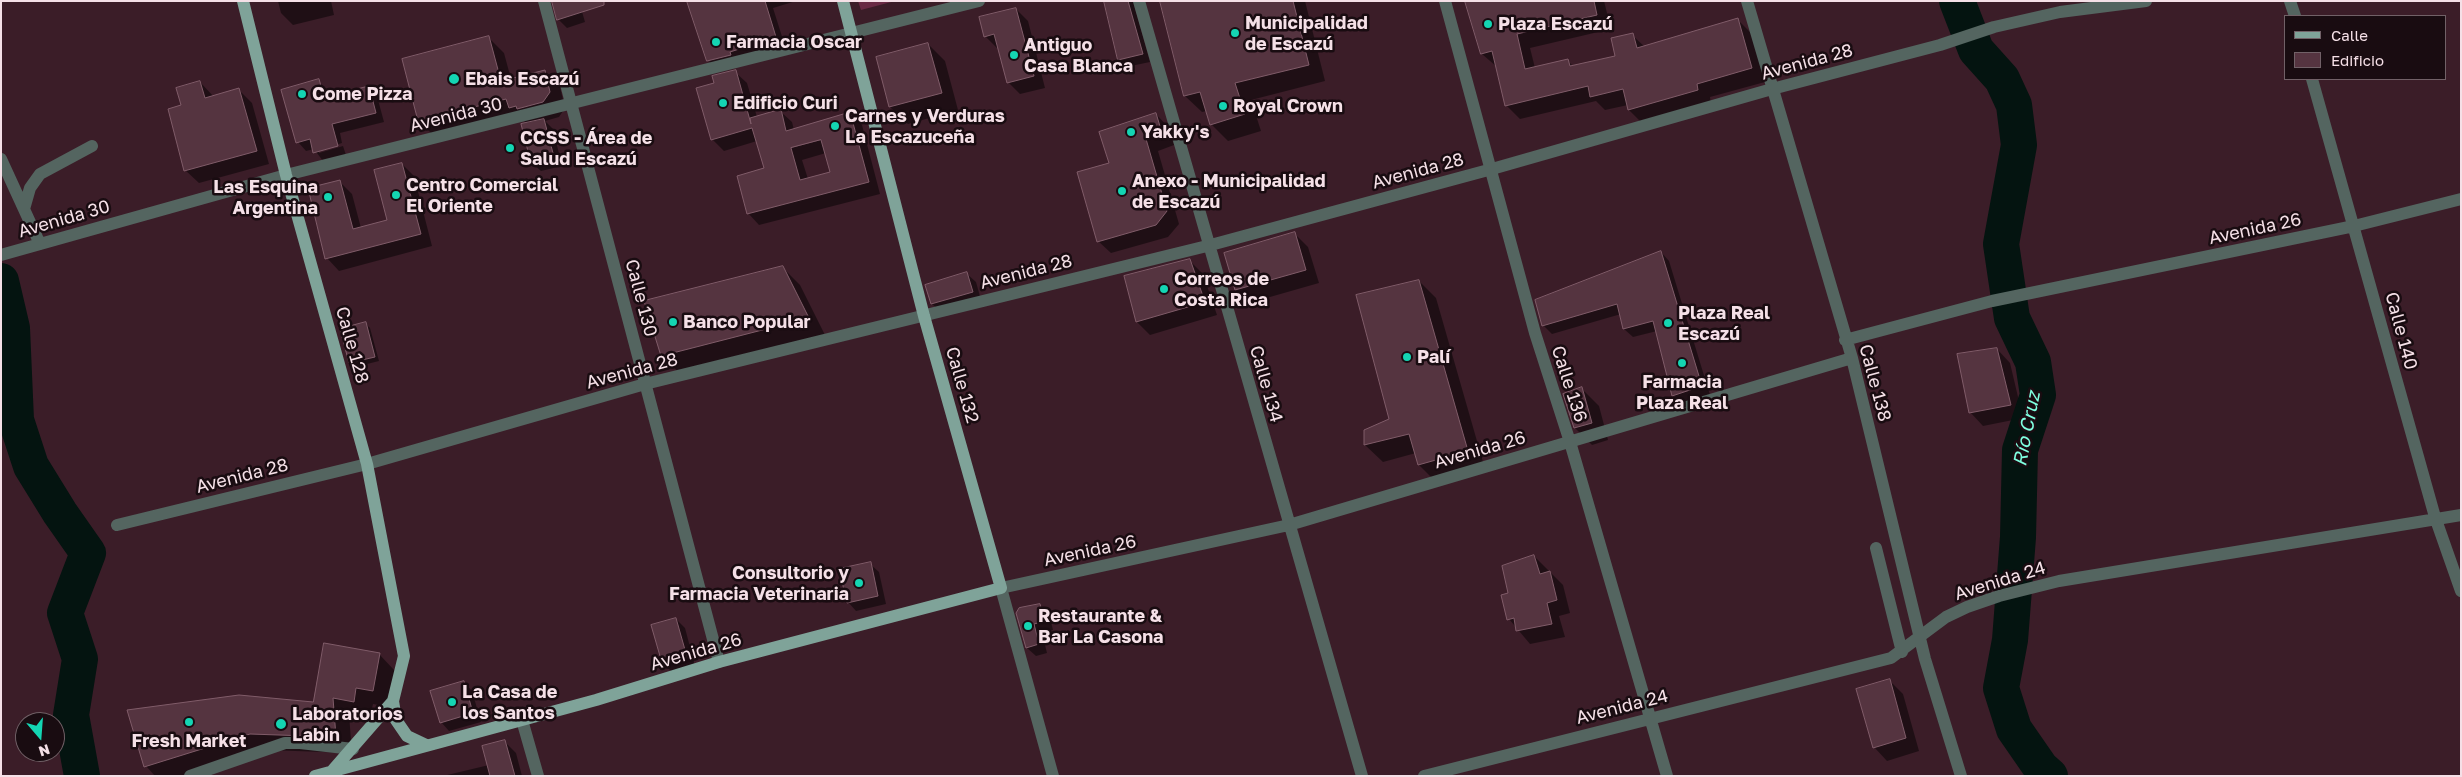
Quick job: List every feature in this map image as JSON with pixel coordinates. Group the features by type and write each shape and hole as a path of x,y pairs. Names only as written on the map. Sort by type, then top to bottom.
{"main road":[{"name":"Calle 128","path":"243,1 286,174 367,464 404,656 393,701"},
{"name":"Calle 132","path":"843,1 924,316 1001,588"},
{"name":"Avenida 26","path":"314,776 331,773 426,745 596,700 719,662 1001,588"},
{"path":"393,701 396,720 401,729 407,736 426,745"},
{"path":"331,773 393,701"}],"street":[{"name":"Calle 130","path":"544,1 719,662"},
{"name":"Avenida 30","path":"1,255 286,174 572,105 979,1"},
{"name":"Calle 134","path":"1139,1 1362,776"},
{"name":"Calle 136","path":"1446,1 1535,334 1570,442 1666,776"},
{"name":"Calle 138","path":"1748,1 1845,340 1852,358 1921,636 1925,659 1961,776"},
{"name":"Avenida 28","path":"117,524 367,464 645,384 1208,246 1492,169 1772,89 1940,45 1994,27 2060,12 2146,1"},
{"path":"2290,1 2295,15"},
{"name":"Calle 140","path":"2312,80 2435,517 2461,591"},
{"path":"24,209 30,188 40,174 92,146"},
{"path":"1,159 40,244"},
{"name":"Avenida 26","path":"1845,340 1992,301 2354,226 2461,199"},
{"name":"Avenida 26","path":"1001,588 1289,525 1852,358"},
{"name":"Avenida 24","path":"1424,776 1891,658 1902,652 1946,617 1998,596 2059,581 2461,514"},
{"path":"1876,548 1902,652"},
{"name":"Calle 132","path":"1001,588 1053,776"},
{"path":"522,720 538,776"},
{"path":"190,776 285,744 300,743 353,748"}],"shaded area":[{"path":"858,1 895,1 861,10"}],"building":[{"path":"552,1 604,1 604,5 557,20"},
{"path":"687,1 765,1 776,37 730,52 731,55 707,61"},
{"path":"1104,1 1128,1 1143,54 1118,60"},
{"name":"Municipalidad de Escazú","path":"1160,1 1293,1 1309,65 1235,83 1245,114 1210,125 1200,92 1184,96"},
{"path":"1465,1 1594,1 1597,15 1517,34 1525,69 1568,59 1570,66 1615,56 1611,38 1633,33 1637,48 1738,18 1752,68 1697,84 1698,90 1628,110 1623,89 1590,97 1588,86 1505,106 1492,51 1481,54"},
{"name":"Antiguo Casa Blanca","path":"1016,8 1034,76 1007,83 994,34 984,37 979,17"},
{"name":"Ebais Escazú","path":"489,36 501,81 545,70 550,92 543,102 517,109 516,106 509,108 506,99 418,121 402,59"},
{"path":"928,43 942,93 889,107 876,57"},
{"path":"736,70 751,124 750,118 781,109 786,131 850,112 869,182 747,214 737,176 764,168 752,128 711,140 696,88 714,83 712,76","holes":["821,140 830,172 800,180 791,148"]},
{"path":"319,79 323,93 336,94 369,86 376,113 332,124 338,146 313,153 310,139 296,143 281,90"},
{"path":"200,81 205,98 239,88 257,151 184,171 168,109 181,105 176,88"},
{"name":"Anexo - Municipalidad de Escazú","path":"1156,113 1162,133 1146,139 1167,211 1156,225 1097,242 1077,172 1109,163 1099,132"},
{"path":"544,119 554,157 531,163 521,124"},
{"name":"Centro Comercial El Oriente","path":"402,163 421,234 325,259 308,188 340,180 353,229 387,220 374,170"},
{"path":"1295,232 1306,270 1235,290 1224,253"},
{"name":"Plaza Real Escazú","path":"1661,251 1702,386 1672,396 1653,321 1623,329 1617,304 1542,326 1535,300"},
{"name":"Correos de Costa Rica","path":"1190,259 1205,302 1136,322 1124,276"},
{"path":"783,266 809,318 661,356 644,301"},
{"path":"967,272 973,292 931,304 925,285"},
{"name":"Palí","path":"1419,280 1468,451 1418,465 1409,434 1364,445 1364,430 1389,419 1356,295"},
{"path":"366,322 375,357 349,363 340,329"},
{"path":"1997,348 2011,405 1969,413 1957,354"},
{"path":"1582,387 1592,423 1574,428 1563,394"},
{"path":"1534,555 1540,574 1550,571 1557,600 1547,603 1552,624 1516,631 1514,618 1507,620 1501,595 1508,593 1502,566"},
{"name":"Consultorio y Farmacia Veterinaria","path":"871,562 878,596 847,603 839,569"},
{"name":"Restaurante & Bar La Casona","path":"1040,604 1045,621 1034,624 1039,644 1026,648 1016,613 1019,608"},
{"path":"676,618 687,657 662,663 651,625"},
{"path":"324,643 380,653 373,691 356,688 354,702 333,698 336,737 250,734 144,767 127,710 239,695 313,702"},
{"path":"1890,679 1906,738 1873,748 1856,689"},
{"name":"La Casa de los Santos","path":"464,681 473,713 440,723 430,691"},
{"path":"505,740 515,776 490,776 482,746"}],"waterway":[{"name":"Río Cruz","path":"1957,1 1976,50 2002,79 2014,105 2019,145 2001,244 2012,318 2033,362 2038,395 2020,450 2018,537 2010,640 2001,688 2014,729 2041,768 2050,776"},
{"path":"1,281 12,328 16,420 31,466 88,553 65,613 80,659 71,715 82,776"}],"place":[{"name":"Plaza Escazú","path":"1488,24"},
{"name":"Municipalidad de Escazú","path":"1235,33"},
{"name":"Farmacia Oscar","path":"716,42"},
{"name":"Antiguo Casa Blanca","path":"1014,55"},
{"name":"Ebais Escazú","path":"454,79"},
{"name":"Come Pizza","path":"302,94"},
{"name":"Edificio Curi","path":"723,103"},
{"name":"Royal Crown","path":"1223,106"},
{"name":"Carnes y Verduras La Escazuceña","path":"835,126"},
{"name":"Yakky's","path":"1131,132"},
{"name":"CCSS - Área de Salud Escazú","path":"510,148"},
{"name":"Anexo - Municipalidad de Escazú","path":"1122,191"},
{"name":"Centro Comercial El Oriente","path":"396,195"},
{"name":"Las Esquina Argentina","path":"328,197"},
{"name":"Correos de Costa Rica","path":"1164,289"},
{"name":"Banco Popular","path":"673,322"},
{"name":"Plaza Real Escazú","path":"1668,323"},
{"name":"Palí","path":"1407,357"},
{"name":"Farmacia Plaza Real","path":"1682,363"},
{"name":"Consultorio y Farmacia Veterinaria","path":"859,583"},
{"name":"Restaurante & Bar La Casona","path":"1028,626"},
{"name":"La Casa de los Santos","path":"452,702"},
{"name":"Fresh Market","path":"189,722"},
{"name":"Laboratorios Labin","path":"281,724"}]}
